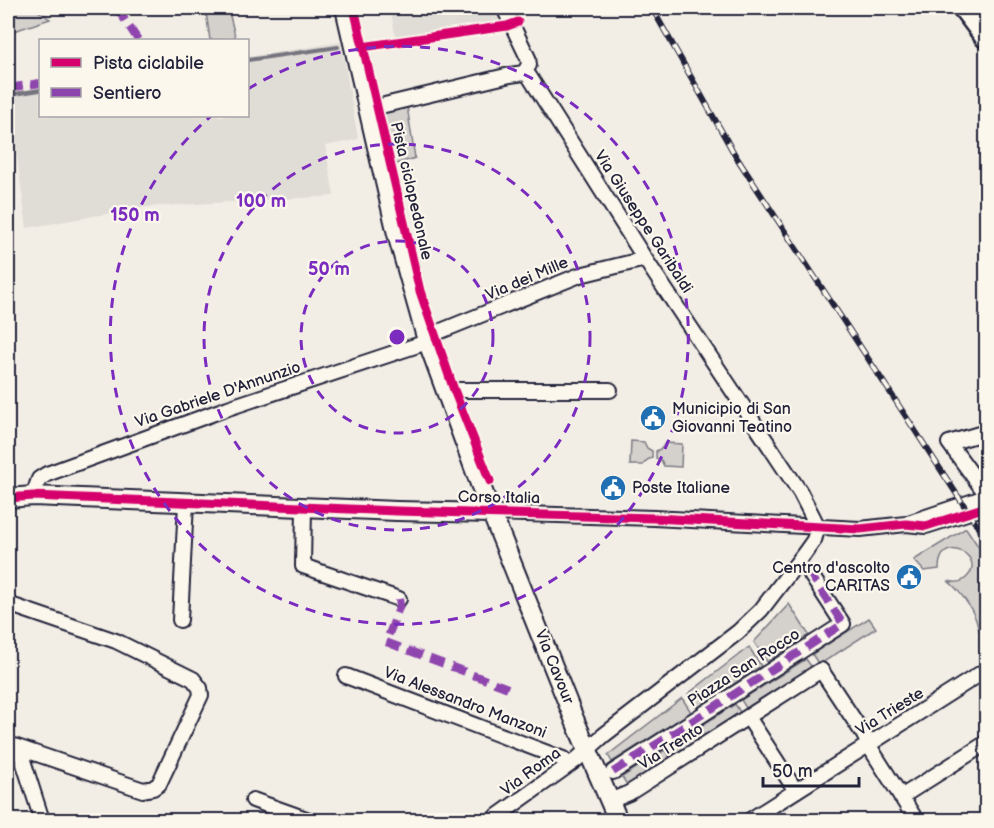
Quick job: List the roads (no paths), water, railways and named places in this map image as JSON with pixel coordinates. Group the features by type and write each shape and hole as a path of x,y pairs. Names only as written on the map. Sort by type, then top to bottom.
{"main road":[{"path":"964,8 987,37"}],"street":[{"name":"Via Cavour","path":"345,8 397,234 426,340 492,513 618,820"},
{"path":"368,109 524,73 529,65 528,58 504,8"},
{"name":"Via Giuseppe Garibaldi","path":"524,73 536,84 645,259 800,492 818,526"},
{"name":"Via dei Mille","path":"426,340 580,274 645,259"},
{"name":"Via Gabriele D'Annunzio","path":"33,496 39,479 47,474 228,408 426,340"},
{"path":"446,392 458,390 610,390"},
{"path":"987,432 949,443 987,496"},
{"name":"Corso Italia","path":"8,498 33,496 686,519 860,529 906,524 926,526 987,507"},
{"name":"Corso Italia","path":"906,524 987,496"},
{"path":"180,620 186,502"},
{"path":"304,507 303,566 399,598"},
{"name":"Via Roma","path":"492,820 568,765 751,620 814,540 818,526"},
{"name":"Piazza San Rocco","path":"614,772 843,624 811,575"},
{"path":"8,604 116,641 193,679 200,688 199,702 159,784 148,790 13,746"},
{"name":"Via Trento","path":"610,801 629,793 821,670 868,744"},
{"name":"Via Trieste","path":"750,820 987,670"},
{"name":"Via Alessandro Manzoni","path":"346,676 563,759 568,765"},
{"path":"748,717 796,791"},
{"path":"901,797 987,743"},
{"path":"868,744 916,820"},
{"path":"13,746 42,820"},
{"path":"253,800 309,820"}],"waterway":[{"path":"681,8 688,8"},
{"path":"249,60 338,47"},
{"path":"8,95 39,90"}],"railway":[{"path":"652,8 735,155 986,539"}],"place":[{"name":"Municipio di San Giovanni Teatino","path":"653,418"},
{"name":"Poste Italiane","path":"613,488"},
{"name":"Centro d'ascolto CARITAS","path":"909,577"}]}
